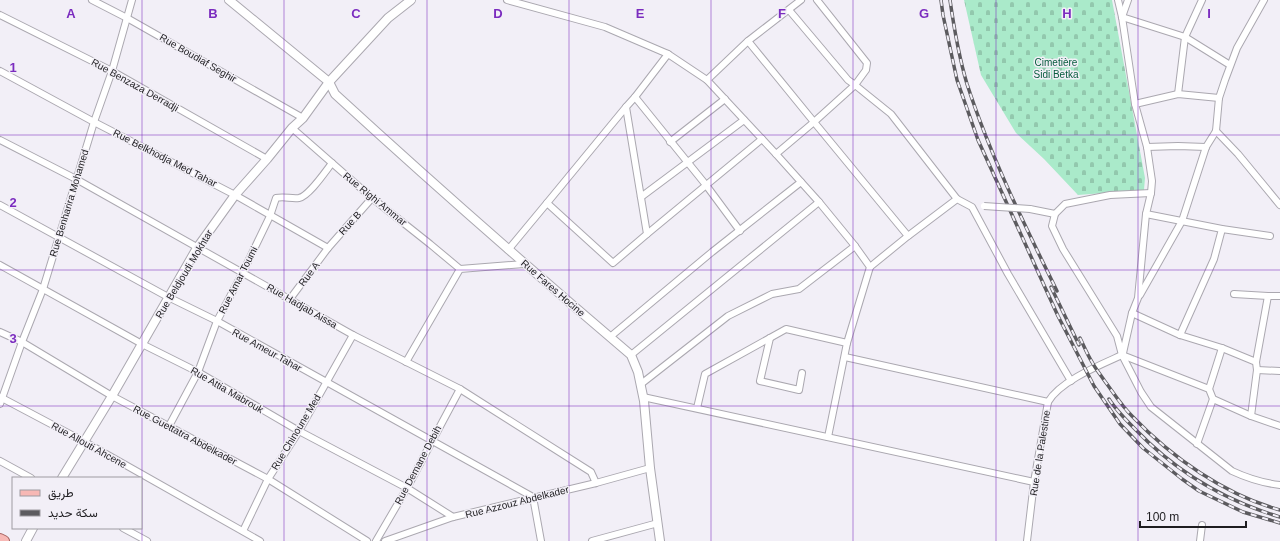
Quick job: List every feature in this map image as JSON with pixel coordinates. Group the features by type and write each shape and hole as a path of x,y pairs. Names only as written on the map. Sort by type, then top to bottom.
{"main road":[{"path":"0,539 4,541"}],"street":[{"name":"Rue Boudiaf Seghir","path":"92,0 127,18 303,118"},
{"name":"Rue Benharira Mohamed","path":"1,400 43,289 94,122 112,71 132,0"},
{"path":"229,0 239,4 329,82"},
{"name":"Rue Beldjoudi Mokhtar","path":"63,477 112,396 197,248 235,195 292,128 303,118 329,82 388,18 410,0"},
{"path":"508,0 605,27 668,54 706,80 819,202 870,267"},
{"path":"706,80 748,41 801,0"},
{"path":"776,154 855,85 866,70 867,63 818,0"},
{"path":"1118,0 1122,17 1135,104 1147,147 1152,181 1146,214 1138,298"},
{"path":"1122,17 1128,0"},
{"path":"1178,94 1185,37 1202,0"},
{"path":"1122,355 1132,313 1138,298 1182,221 1206,147 1216,132 1219,98 1230,65 1237,48 1264,0"},
{"path":"789,10 848,80 891,114 957,199 972,207 984,206 1030,209 1055,214"},
{"name":"Rue Benzaza Derradji","path":"0,15 112,71 267,159"},
{"path":"1122,17 1185,37 1230,65"},
{"path":"748,41 908,236"},
{"path":"508,250 635,97 668,54"},
{"name":"Rue Belkhodja Med Tahar","path":"0,71 94,122 235,195 328,248"},
{"name":"Rue Fares Hocine","path":"329,82 335,94 412,165 524,264 631,355 641,384 660,541"},
{"path":"1135,104 1178,94 1219,98"},
{"path":"635,97 706,185 740,231"},
{"path":"670,142 725,99"},
{"path":"626,107 647,234"},
{"path":"641,198 744,120"},
{"name":"Rue Righi Ammar","path":"292,128 372,198 460,269"},
{"path":"1216,132 1238,154 1280,205"},
{"path":"547,203 613,263 762,139"},
{"name":"Rue Hadjab Aissa","path":"0,140 243,272 353,335 460,389 590,472 596,483"},
{"path":"1147,147 1206,147"},
{"name":"Rue Amar Toumi","path":"168,426 198,372 217,321 270,216 276,198 296,198 306,195 332,163"},
{"path":"610,337 712,252 801,182"},
{"path":"1151,193 1110,195 1065,204 1055,214 1052,226 1063,249 1117,336 1122,355 1151,407 1232,471 1246,478 1280,485"},
{"name":"Rue B","path":"328,248 372,198"},
{"path":"828,437 847,343 870,267 957,199"},
{"path":"631,355 819,202"},
{"name":"Rue Ameur Tahar","path":"0,205 168,297 217,321 533,497"},
{"path":"972,207 1008,274 1073,380"},
{"path":"1146,214 1222,229 1270,236"},
{"path":"1180,334 1214,259 1222,229"},
{"path":"641,384 728,316 772,294 799,289 855,246"},
{"name":"Rue A","path":"290,299 328,248"},
{"path":"406,362 460,269 524,264"},
{"name":"Rue Attia Mabrouk","path":"0,265 142,344 198,372 299,431 407,488 453,517"},
{"path":"1234,294 1280,296"},
{"path":"1251,416 1257,370 1256,362 1268,296"},
{"path":"1132,313 1180,334 1222,348 1256,362"},
{"path":"697,408 705,374 786,329 847,343"},
{"name":"Rue Guettatra Abdelkader","path":"0,332 22,342 112,396 268,479 368,541"},
{"name":"Rue Chinoune Med","path":"243,531 268,479 299,431 325,382 353,335"},
{"path":"770,338 760,381 799,390 802,373"},
{"path":"1197,444 1213,399 1209,389 1222,348"},
{"path":"1122,355 1209,389"},
{"name":"Rue de la Palestine","path":"1027,541 1034,482 1048,402 1057,390 1096,367 1122,355"},
{"path":"845,357 1048,402"},
{"path":"1257,370 1280,371"},
{"name":"Rue Demane Debih","path":"376,541 407,488 460,389"},
{"path":"643,397 1034,482"},
{"path":"1213,399 1251,416 1280,426"},
{"name":"Rue Allouti Ahcene","path":"1,400 85,442 260,541"},
{"path":"0,461 29,477"},
{"name":"Rue Azzouz Abdelkader","path":"385,541 453,517 596,483 650,468"},
{"path":"533,497 541,541"},
{"path":"592,541 658,523"},
{"path":"1200,541 1202,525"},
{"path":"26,541 32,529"},
{"path":"124,529 147,541"}],"green space":[{"name":"Cimetière Sidi Betka","path":"964,0 1112,0 1145,178 1144,190 1078,195 1044,159 1016,133 981,75"}],"railway":[{"path":"941,0 957,80 978,140 1058,316 1094,386 1120,424 1143,448 1182,479 1199,491 1243,512 1280,523"},
{"path":"950,0 962,63 976,111 1008,189 1057,291"},
{"path":"1051,287 1079,345"},
{"path":"1080,338 1095,366 1121,403 1132,416 1164,446 1181,460 1219,484 1239,495 1280,510"},
{"path":"1109,399 1121,415 1151,444 1184,471 1220,493 1239,502 1280,517"}]}
